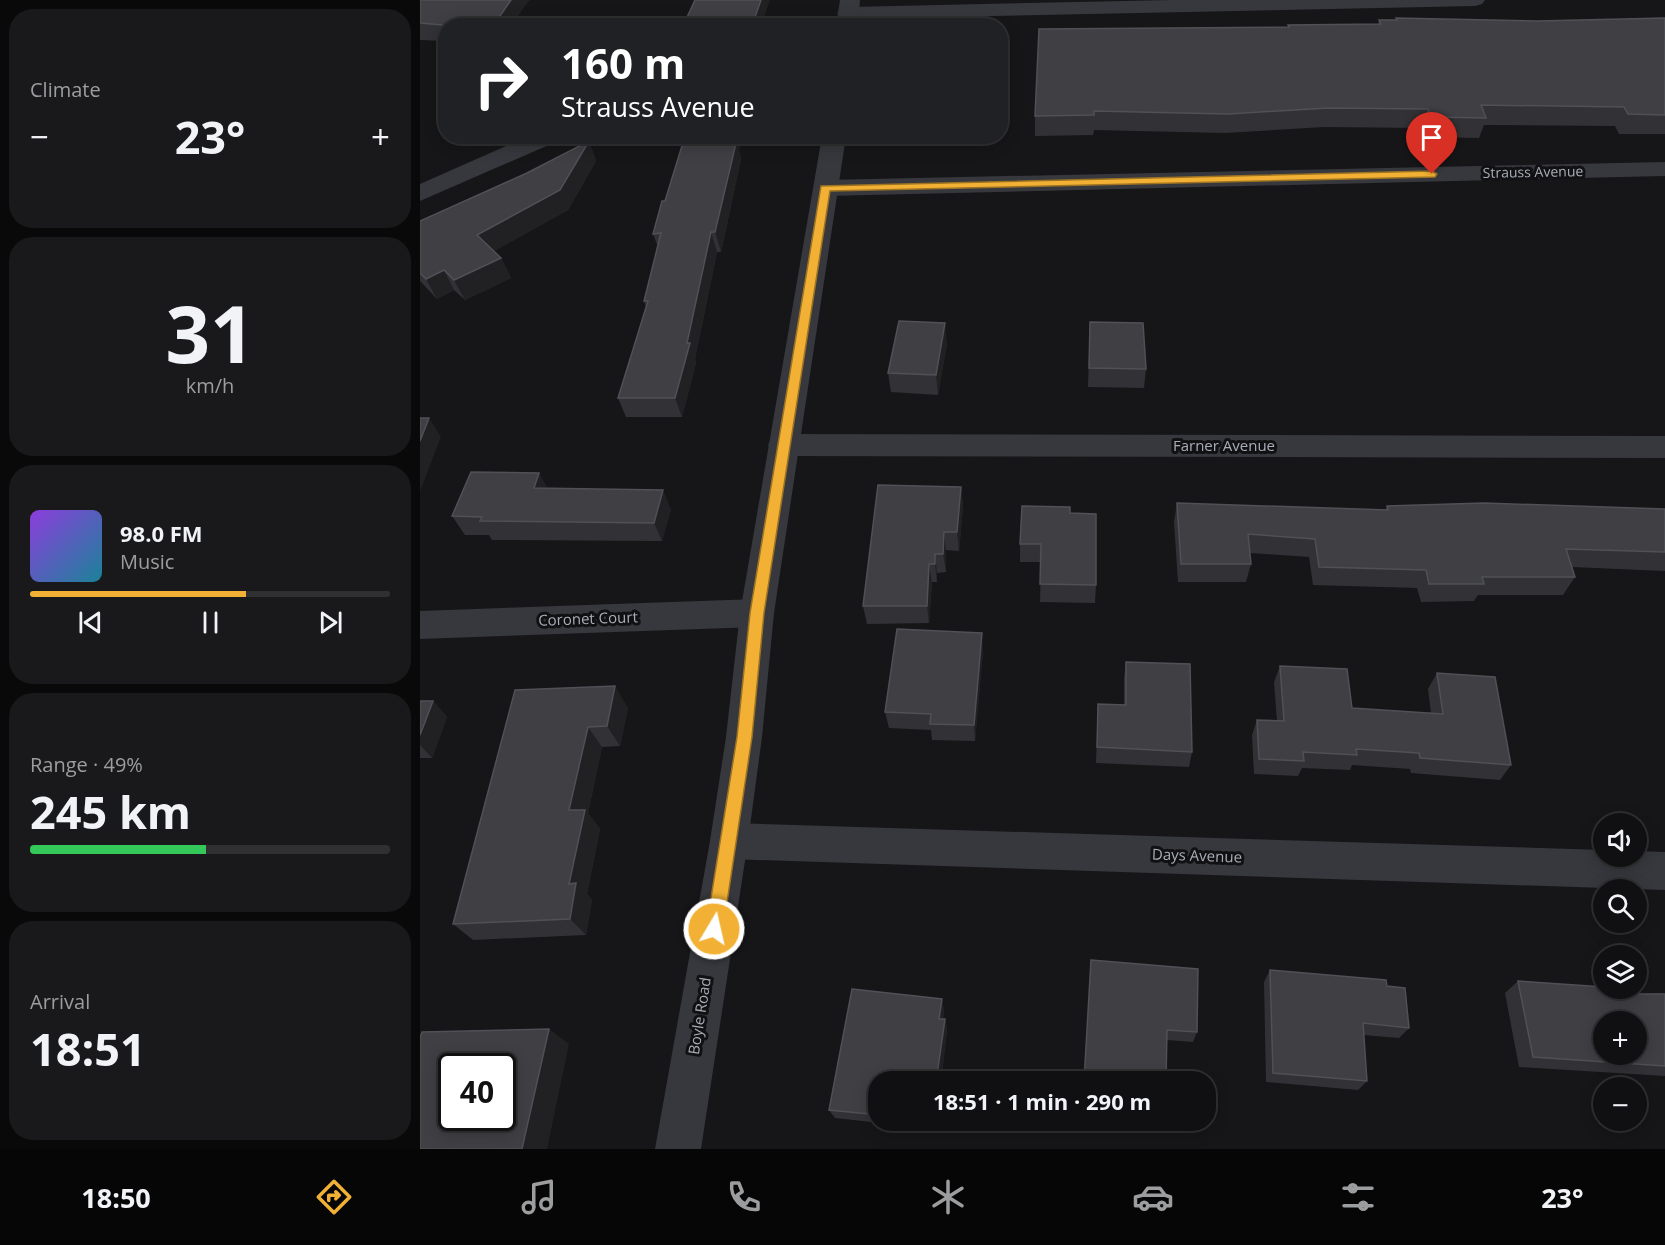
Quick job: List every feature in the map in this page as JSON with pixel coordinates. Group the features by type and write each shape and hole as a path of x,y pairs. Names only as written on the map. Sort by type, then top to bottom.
{"street":[{"path":"848,13 1475,0"},
{"path":"420,193 532,144"},
{"name":"Boyle Road","path":"678,1149 729,841 744,737 757,613 833,144"},
{"name":"Strauss Avenue","path":"825,188 1665,169"},
{"name":"Farner Avenue","path":"783,445 1665,447"},
{"name":"Coronet Court","path":"420,625 757,613"},
{"name":"Days Avenue","path":"729,841 1665,872"}],"building":[{"path":"420,0 511,0 499,18 438,18 438,25 420,23"},
{"path":"695,0 761,0 755,18 687,18"},
{"path":"1396,18 1537,21 1665,18 1665,115 1628,114 1624,107 1481,105 1486,118 1430,117 1428,109 1328,108 1228,114 1094,111 1094,115 1035,116 1039,29 1289,27 1288,25 1381,24 1379,20 1397,20"},
{"path":"587,144 560,190 477,235 501,258 454,280 444,270 426,279 420,273 420,221"},
{"path":"683,144 736,144 715,232 711,232 687,343 690,343 675,398 618,398 648,301 644,301 661,233 653,234 662,201 665,201"},
{"path":"899,321 945,323 936,375 888,373"},
{"path":"1090,322 1143,323 1146,369 1089,368"},
{"path":"420,418 429,418 420,441"},
{"path":"471,472 539,473 534,488 663,490 654,523 480,521 482,517 452,516"},
{"path":"878,485 961,487 957,532 944,532 943,554 935,554 935,564 929,564 927,606 863,606"},
{"path":"1177,503 1388,510 1387,506 1484,503 1665,509 1665,552 1566,549 1575,577 1482,577 1484,584 1429,584 1426,570 1319,567 1315,539 1248,534 1251,564 1181,564"},
{"path":"1022,506 1070,507 1070,513 1096,514 1096,585 1040,584 1041,544 1020,544"},
{"path":"897,629 982,633 974,725 930,724 931,714 885,712"},
{"path":"1126,662 1190,664 1192,752 1097,747 1098,704 1126,705"},
{"path":"1280,666 1347,669 1352,708 1443,714 1437,673 1495,677 1511,765 1420,758 1419,753 1356,749 1357,755 1303,752 1304,761 1259,759 1257,720 1284,721"},
{"path":"615,686 607,726 588,727 569,810 585,810 569,884 576,883 570,919 453,924 515,690"},
{"path":"420,701 433,701 420,735"},
{"path":"1091,960 1198,969 1197,1032 1167,1030 1166,1071 1085,1071"},
{"path":"1270,970 1386,980 1387,986 1405,988 1409,1028 1363,1023 1367,1081 1273,1073"},
{"path":"1518,981 1593,986 1593,999 1647,999 1647,994 1665,994 1665,1066 1647,1065 1647,1011 1593,1011 1593,1061 1533,1057"},
{"path":"852,989 942,999 939,1019 945,1019 938,1071 868,1071 868,1114 829,1110"},
{"path":"549,1029 522,1149 420,1149 420,1038 422,1032"}],"route":[{"path":"714,929 744,737 757,613 825,188 1432,174"}]}
